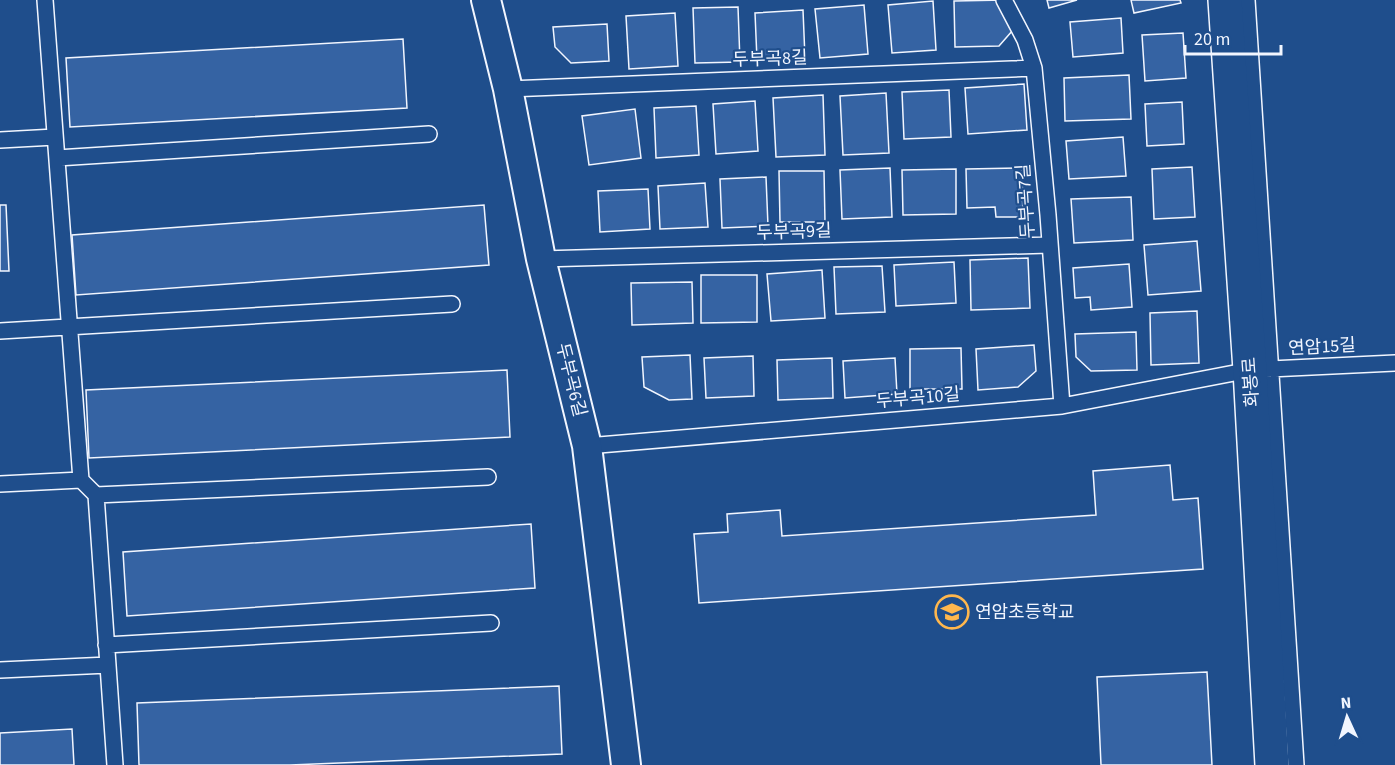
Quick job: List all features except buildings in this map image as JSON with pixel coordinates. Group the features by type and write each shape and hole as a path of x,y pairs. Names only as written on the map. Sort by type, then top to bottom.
{"street":[{"name":"두부곡6길","path":"486,0 508,89 541,259 587,446 626,765"},
{"name":"화봉로","path":"1225,0 1261,370 1272,765"}],"lane":[{"path":"45,0 81,480 96,495 115,765"},
{"name":"두부곡7길","path":"1005,0 1025,40 1034,68 1062,406"},
{"path":"1247,0 1261,370 1296,765"},
{"name":"두부곡8길","path":"508,89 1034,68"},
{"path":"57,158 429,135"},
{"path":"0,140 55,137"},
{"name":"두부곡9길","path":"541,259 1049,245"},
{"path":"0,331 452,304"},
{"name":"연암15길","path":"1261,370 1395,363"},
{"name":"두부곡10길","path":"587,446 1062,406 1261,370"},
{"path":"96,495 488,477"},
{"path":"0,484 81,480"},
{"path":"106,645 491,622"},
{"path":"0,670 108,665"}],"place":[{"name":"연암초등학교","path":"952,612"}]}
